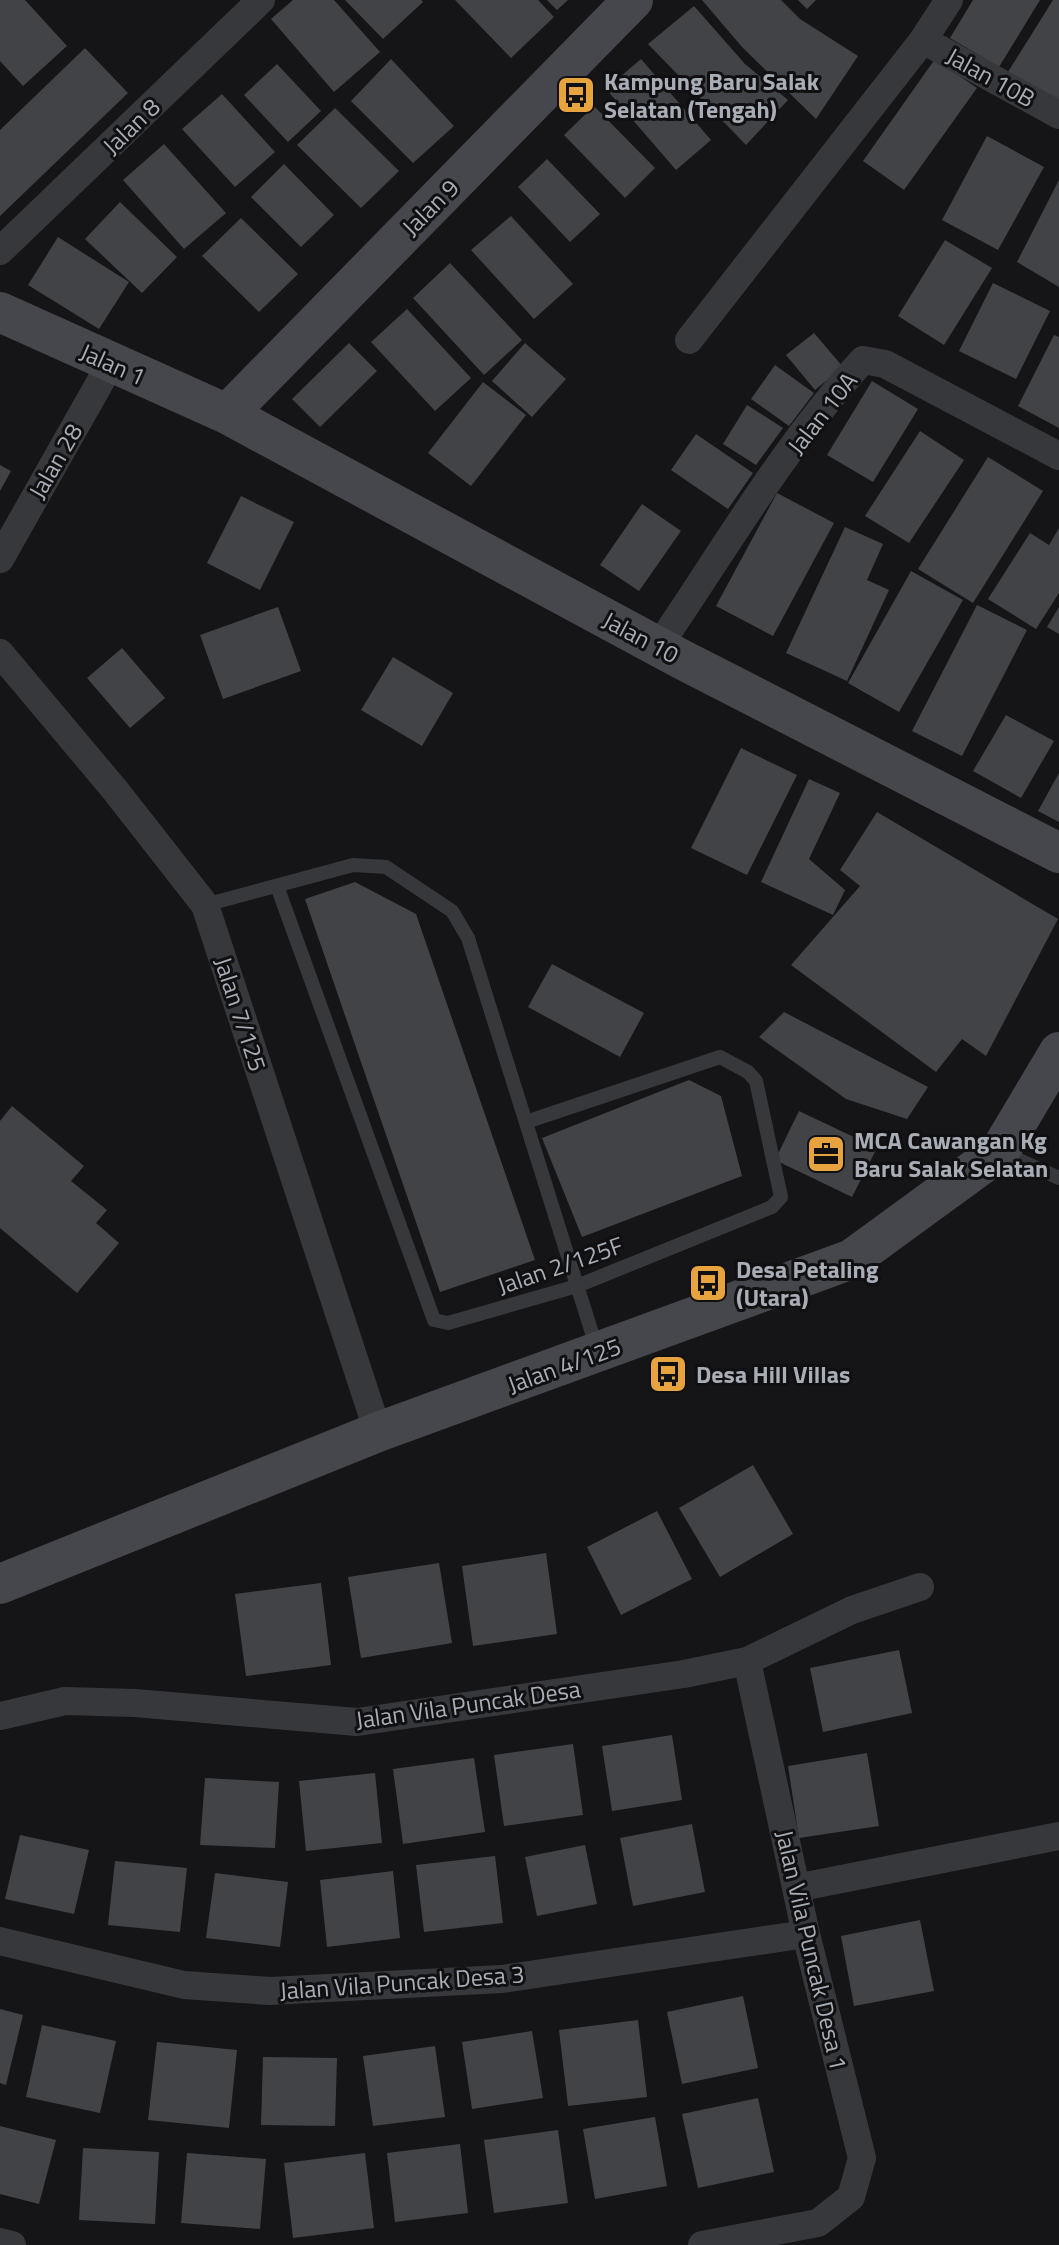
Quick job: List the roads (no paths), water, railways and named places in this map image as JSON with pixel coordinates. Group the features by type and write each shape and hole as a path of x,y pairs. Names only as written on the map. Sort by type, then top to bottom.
{"street":[{"name":"Jalan 8","path":"0,251 261,0"},
{"name":"Jalan 9","path":"227,414 633,0"},
{"path":"689,340 923,40 949,0"},
{"name":"Jalan 10B","path":"923,40 1059,115"},
{"name":"Jalan 1","path":"0,312 227,414"},
{"name":"Jalan 10A","path":"658,647 794,445 863,360 885,364 1059,456"},
{"name":"Jalan 28","path":"0,559 111,363"},
{"name":"Jalan 10","path":"227,414 658,647 1059,853"},
{"name":"Jalan 7/125","path":"0,653 115,790 205,905 378,1432"},
{"name":"Jalan 4/125","path":"0,1584 378,1432 852,1259 1000,1151 1059,1052"},
{"name":"Jalan Vila Puncak Desa","path":"0,1716 65,1701 135,1703 357,1722 684,1674 747,1661 852,1610 920,1587"},
{"name":"Jalan Vila Puncak Desa 1","path":"702,2245 818,2223 851,2197 862,2158 806,1934 747,1661"},
{"path":"796,1888 1059,1836"},
{"name":"Jalan Vila Puncak Desa 3","path":"0,1941 184,1985 270,1991 502,1979 806,1934"},
{"path":"0,2242 12,2245"}],"lane":[{"path":"205,905 353,865 386,867 452,911 468,938 598,1353"},
{"name":"Jalan 2/125F","path":"277,886 434,1320 448,1323 577,1286 778,1203 781,1191 756,1081 748,1072 720,1057 526,1122"},
{"path":"1000,1151 1059,1178"}],"place":[{"name":"Kampung Baru Salak Selatan (Tengah)","path":"576,95"},
{"name":"MCA Cawangan Kg Baru Salak Selatan","path":"826,1154"},
{"name":"Desa Petaling (Utara)","path":"708,1283"},
{"name":"Desa Hill Villas","path":"668,1374"}]}
